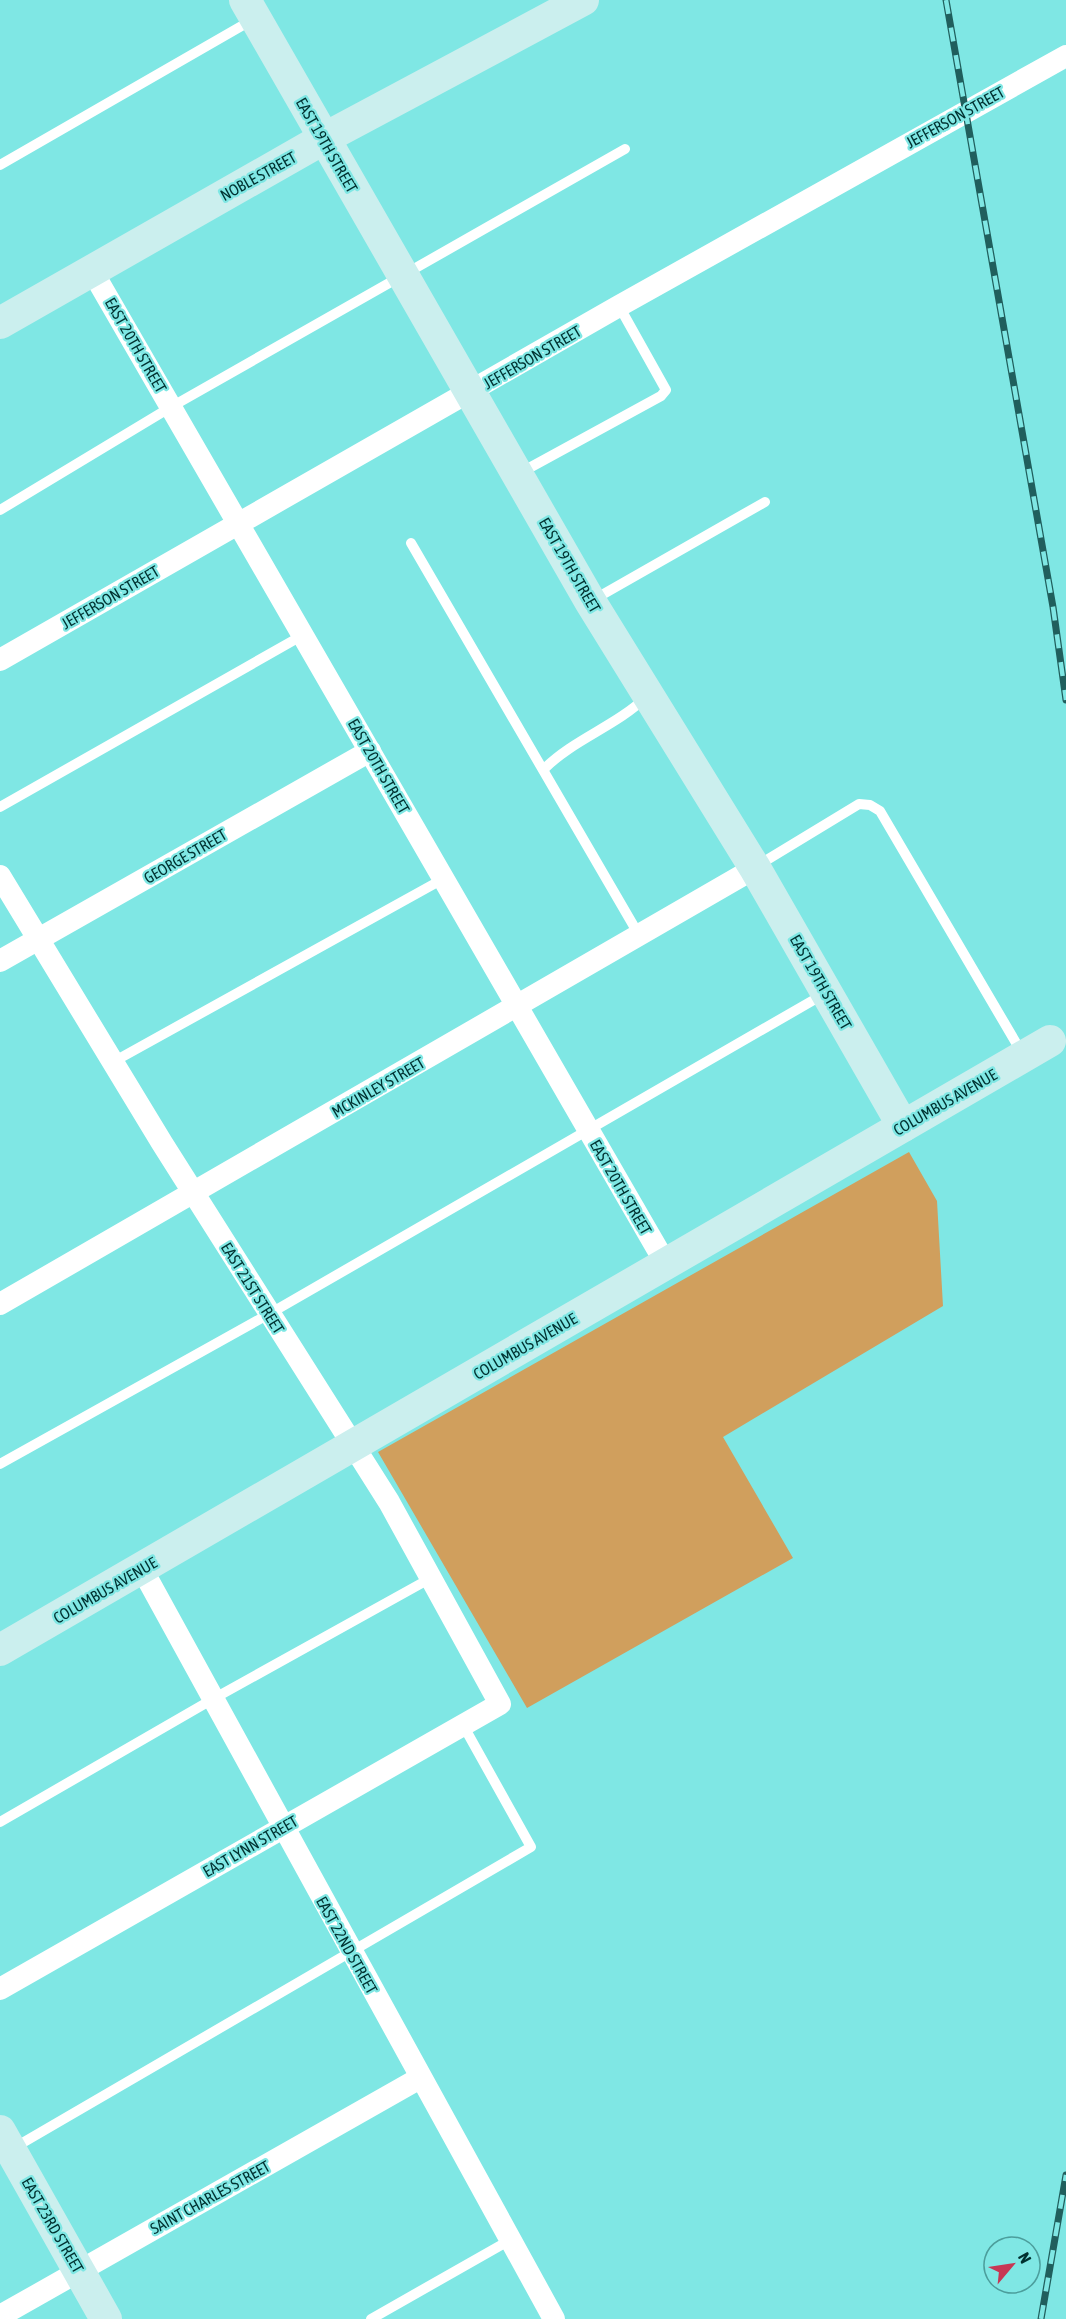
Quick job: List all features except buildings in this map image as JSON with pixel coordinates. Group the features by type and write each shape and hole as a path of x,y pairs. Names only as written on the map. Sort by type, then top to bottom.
{"street":[{"name":"NOBLE STREET","path":"0,322 323,139 583,0"},
{"name":"EAST 19TH STREET","path":"250,9 590,601 755,868 903,1126"},
{"name":"JEFFERSON STREET","path":"0,660 238,523 471,393 619,306 1066,56"},
{"name":"EAST 20TH STREET","path":"92,268 666,1264"},
{"name":"GEORGE STREET","path":"0,961 370,752"},
{"name":"MCKINLEY STREET","path":"0,1304 755,868"},
{"name":"EAST 21ST STREET","path":"0,876 269,1314 389,1502 501,1704"},
{"name":"COLUMBUS AVENUE","path":"0,1650 903,1126 1052,1043"},
{"name":"EAST 22ND STREET","path":"142,1569 282,1828 554,2319"},
{"name":"EAST LYNN STREET","path":"0,1989 501,1704"},
{"name":"SAINT CHARLES STREET","path":"0,2316 420,2078"},
{"name":"EAST 23RD STREET","path":"4,2146 106,2319"}],"lane":[{"path":"0,165 250,9"},
{"path":"0,510 171,407 626,148"},
{"path":"517,475 661,396 666,390 619,306"},
{"path":"590,601 765,502"},
{"path":"411,543 639,935"},
{"path":"0,807 303,635"},
{"path":"544,769 556,757 630,712 648,694"},
{"path":"755,868 859,804 870,805 880,811 1052,1043"},
{"path":"113,1062 443,879"},
{"path":"0,1464 269,1314 827,993"},
{"path":"0,1822 213,1699 431,1578"},
{"path":"4,2146 351,1953 531,1847 463,1725"},
{"path":"371,2319 510,2240"}],"shaded area":[{"path":"909,1152 937,1201 943,1306 723,1437 793,1558 527,1708 378,1452"}],"railway":[{"path":"946,0 1053,607 1066,700"},
{"path":"1041,2319 1066,2175"}]}
